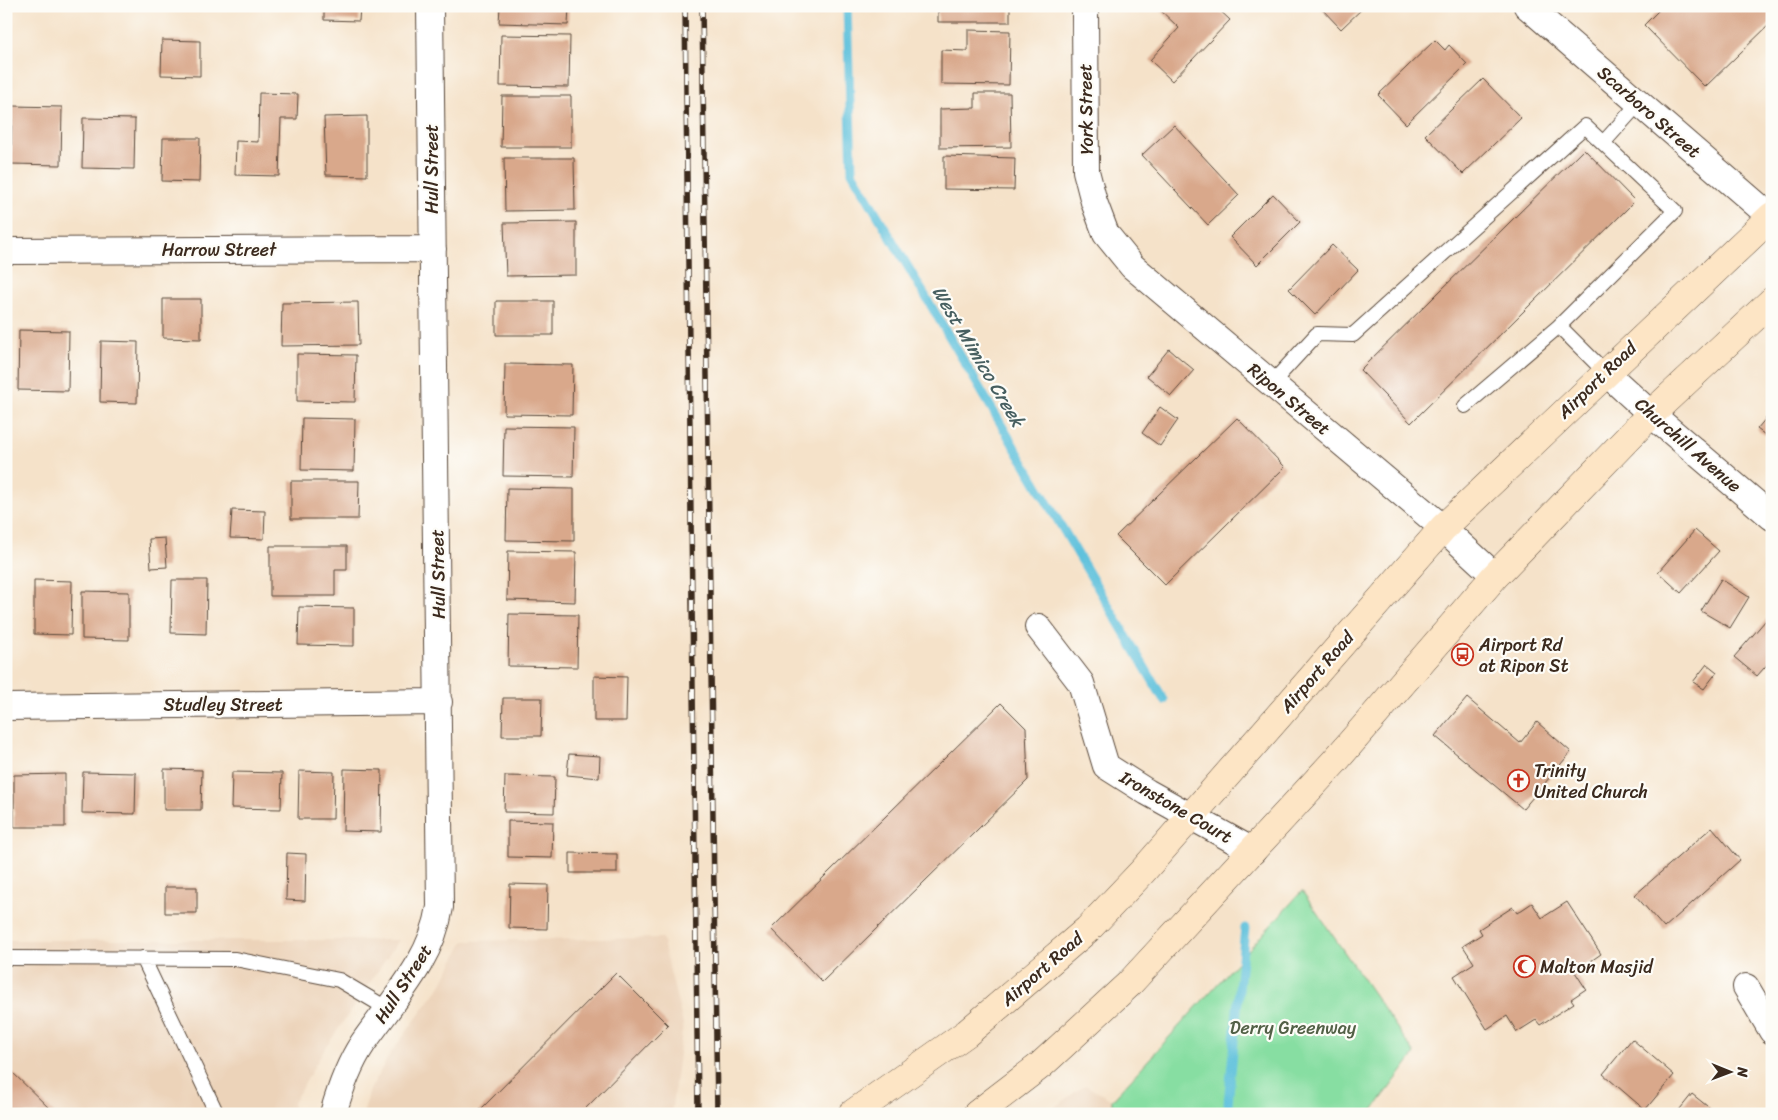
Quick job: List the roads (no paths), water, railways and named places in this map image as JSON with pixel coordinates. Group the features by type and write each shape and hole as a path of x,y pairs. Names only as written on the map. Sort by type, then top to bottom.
{"main road":[{"name":"Airport Road","path":"852,1114 967,1033 1088,929 1143,871 1442,528 1771,217"},
{"path":"977,1114 1041,1065 1129,984 1335,761 1495,576 1651,414 1772,301"}],"street":[{"name":"Hull Street","path":"333,1114 349,1069 362,1045 423,958 438,918 440,702 430,6"},
{"name":"York Street","path":"1084,6 1086,171 1097,210"},
{"name":"Scarboro Street","path":"1527,6 1771,217"},
{"name":"Ripon Street","path":"1097,210 1106,234 1132,266 1442,528 1495,576"},
{"name":"Harrow Street","path":"6,251 432,248"},
{"name":"Churchill Avenue","path":"1605,372 1651,414 1772,517"},
{"name":"Ironstone Court","path":"1038,627 1081,683 1106,766 1253,851"},
{"name":"Studley Street","path":"6,707 440,702"},
{"path":"1746,987 1772,1030"}],"lane":[{"path":"1604,142 1639,103"},
{"path":"1271,384 1317,334 1353,335 1585,126 1675,210 1558,326 1466,406"},
{"path":"1558,326 1605,372"},
{"path":"6,958 235,959 339,980 388,1009"},
{"path":"143,958 217,1114"}],"waterway":[{"name":"West Mimico Creek","path":"847,6 852,172 1164,700"},
{"name":"West Mimico Creek","path":"1227,1114 1245,928"}],"railway":[{"path":"685,6 698,1114"},
{"path":"702,6 717,1114"}],"place":[{"name":"Airport Rd at Ripon St","path":"1463,655"},
{"name":"Trinity United Church","path":"1518,781"},
{"name":"Malton Masjid","path":"1524,967"}],"park label":[{"name":"Derry Greenway","path":"1293,1028"}]}
